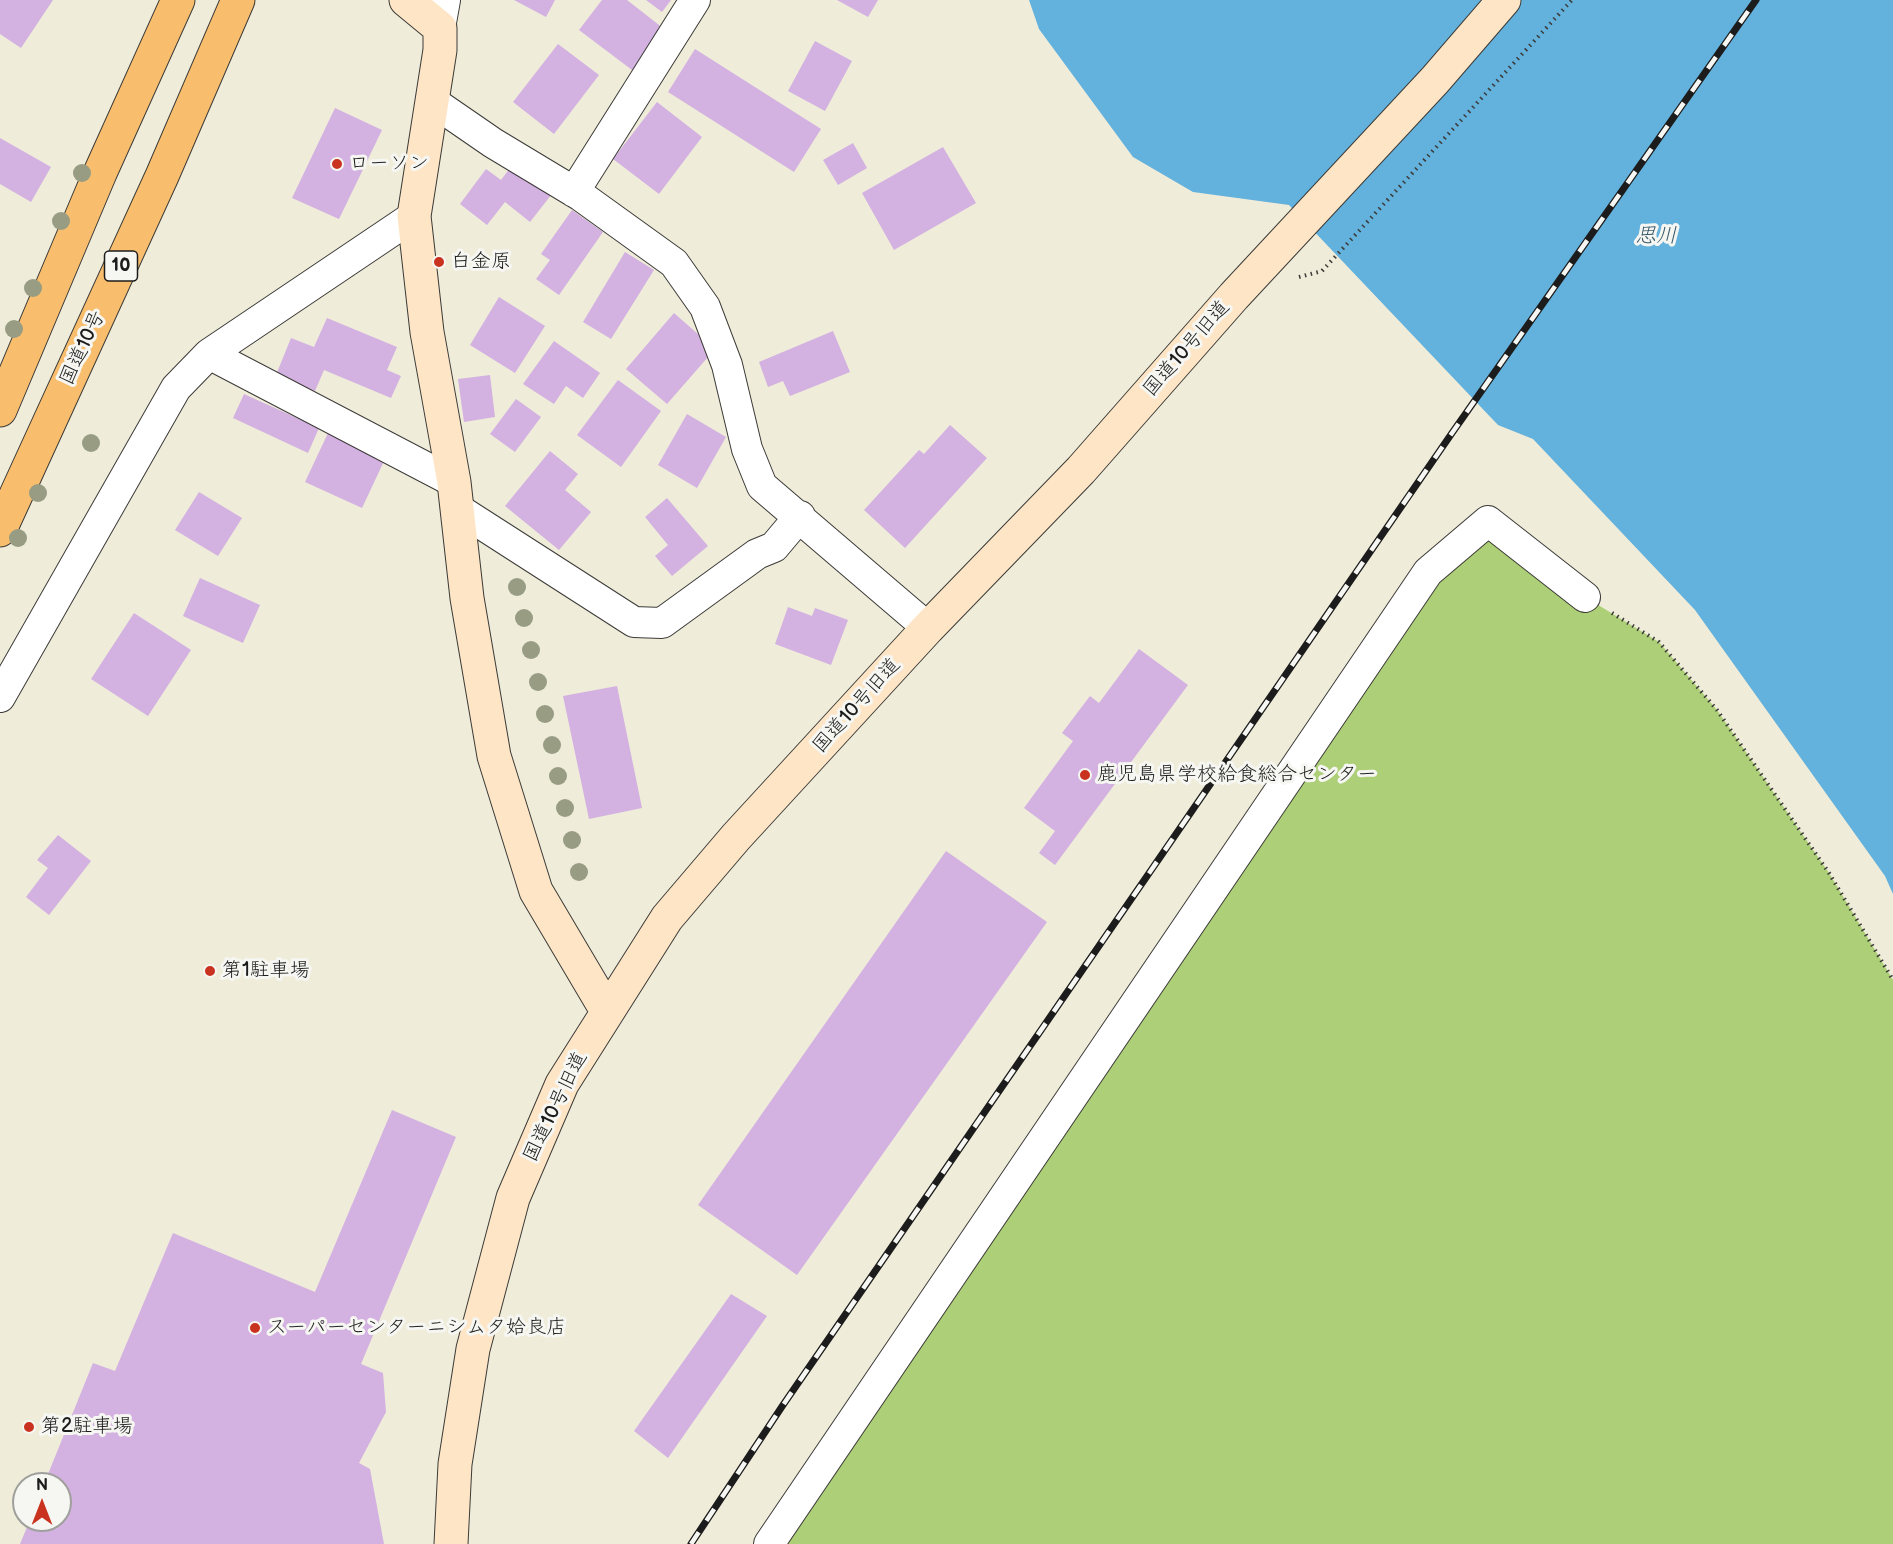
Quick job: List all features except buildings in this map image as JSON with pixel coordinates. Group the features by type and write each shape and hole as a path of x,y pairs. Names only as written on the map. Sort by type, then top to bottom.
{"highway":[{"path":"0,410 100,173 178,0"},
{"name":"国道10号","path":"0,530 162,176 238,0"}],"street":[{"path":"406,0 442,14 440,50 414,216 427,333 456,496 467,598 494,756 536,891 607,1011"},
{"path":"574,192 695,0"},
{"name":"国道10号旧道","path":"451,1544 455,1464 473,1349 513,1198 562,1084 667,918 736,837 928,628 1081,470 1234,296 1435,80 1504,0"},
{"path":"432,101 493,143 574,192 674,263 705,307 728,365 747,449 762,486 800,516 928,628"},
{"path":"0,697 176,388 210,354 414,216"},
{"path":"210,354 456,496 634,622 662,623 757,554 774,547 800,516"},
{"path":"769,1544 1428,572 1488,521 1585,597"}],"path":[{"path":"1325,267 1572,0"},
{"path":"1585,597 1659,642 1717,710 1829,873 1893,981"}],"green space":[{"path":"1488,521 1585,597 1659,642 1717,710 1829,873 1893,980 1893,1544 769,1544 1428,572"}],"water":[{"name":"思川","path":"1029,0 1893,0 1893,894 1885,876 1695,610 1533,439 1498,425 1289,205 1193,192 1133,157 1039,29"}],"railway":[{"path":"691,1544 783,1405 1452,433 1756,0"}],"place":[{"name":"ローソン","path":"337,164"},
{"name":"白金原","path":"439,262"},
{"name":"鹿児島県学校給食総合センター","path":"1085,775"},
{"name":"第1駐車場","path":"210,971"},
{"name":"スーパーセンターニシムタ姶良店","path":"255,1328"},
{"name":"第2駐車場","path":"29,1427"}]}
